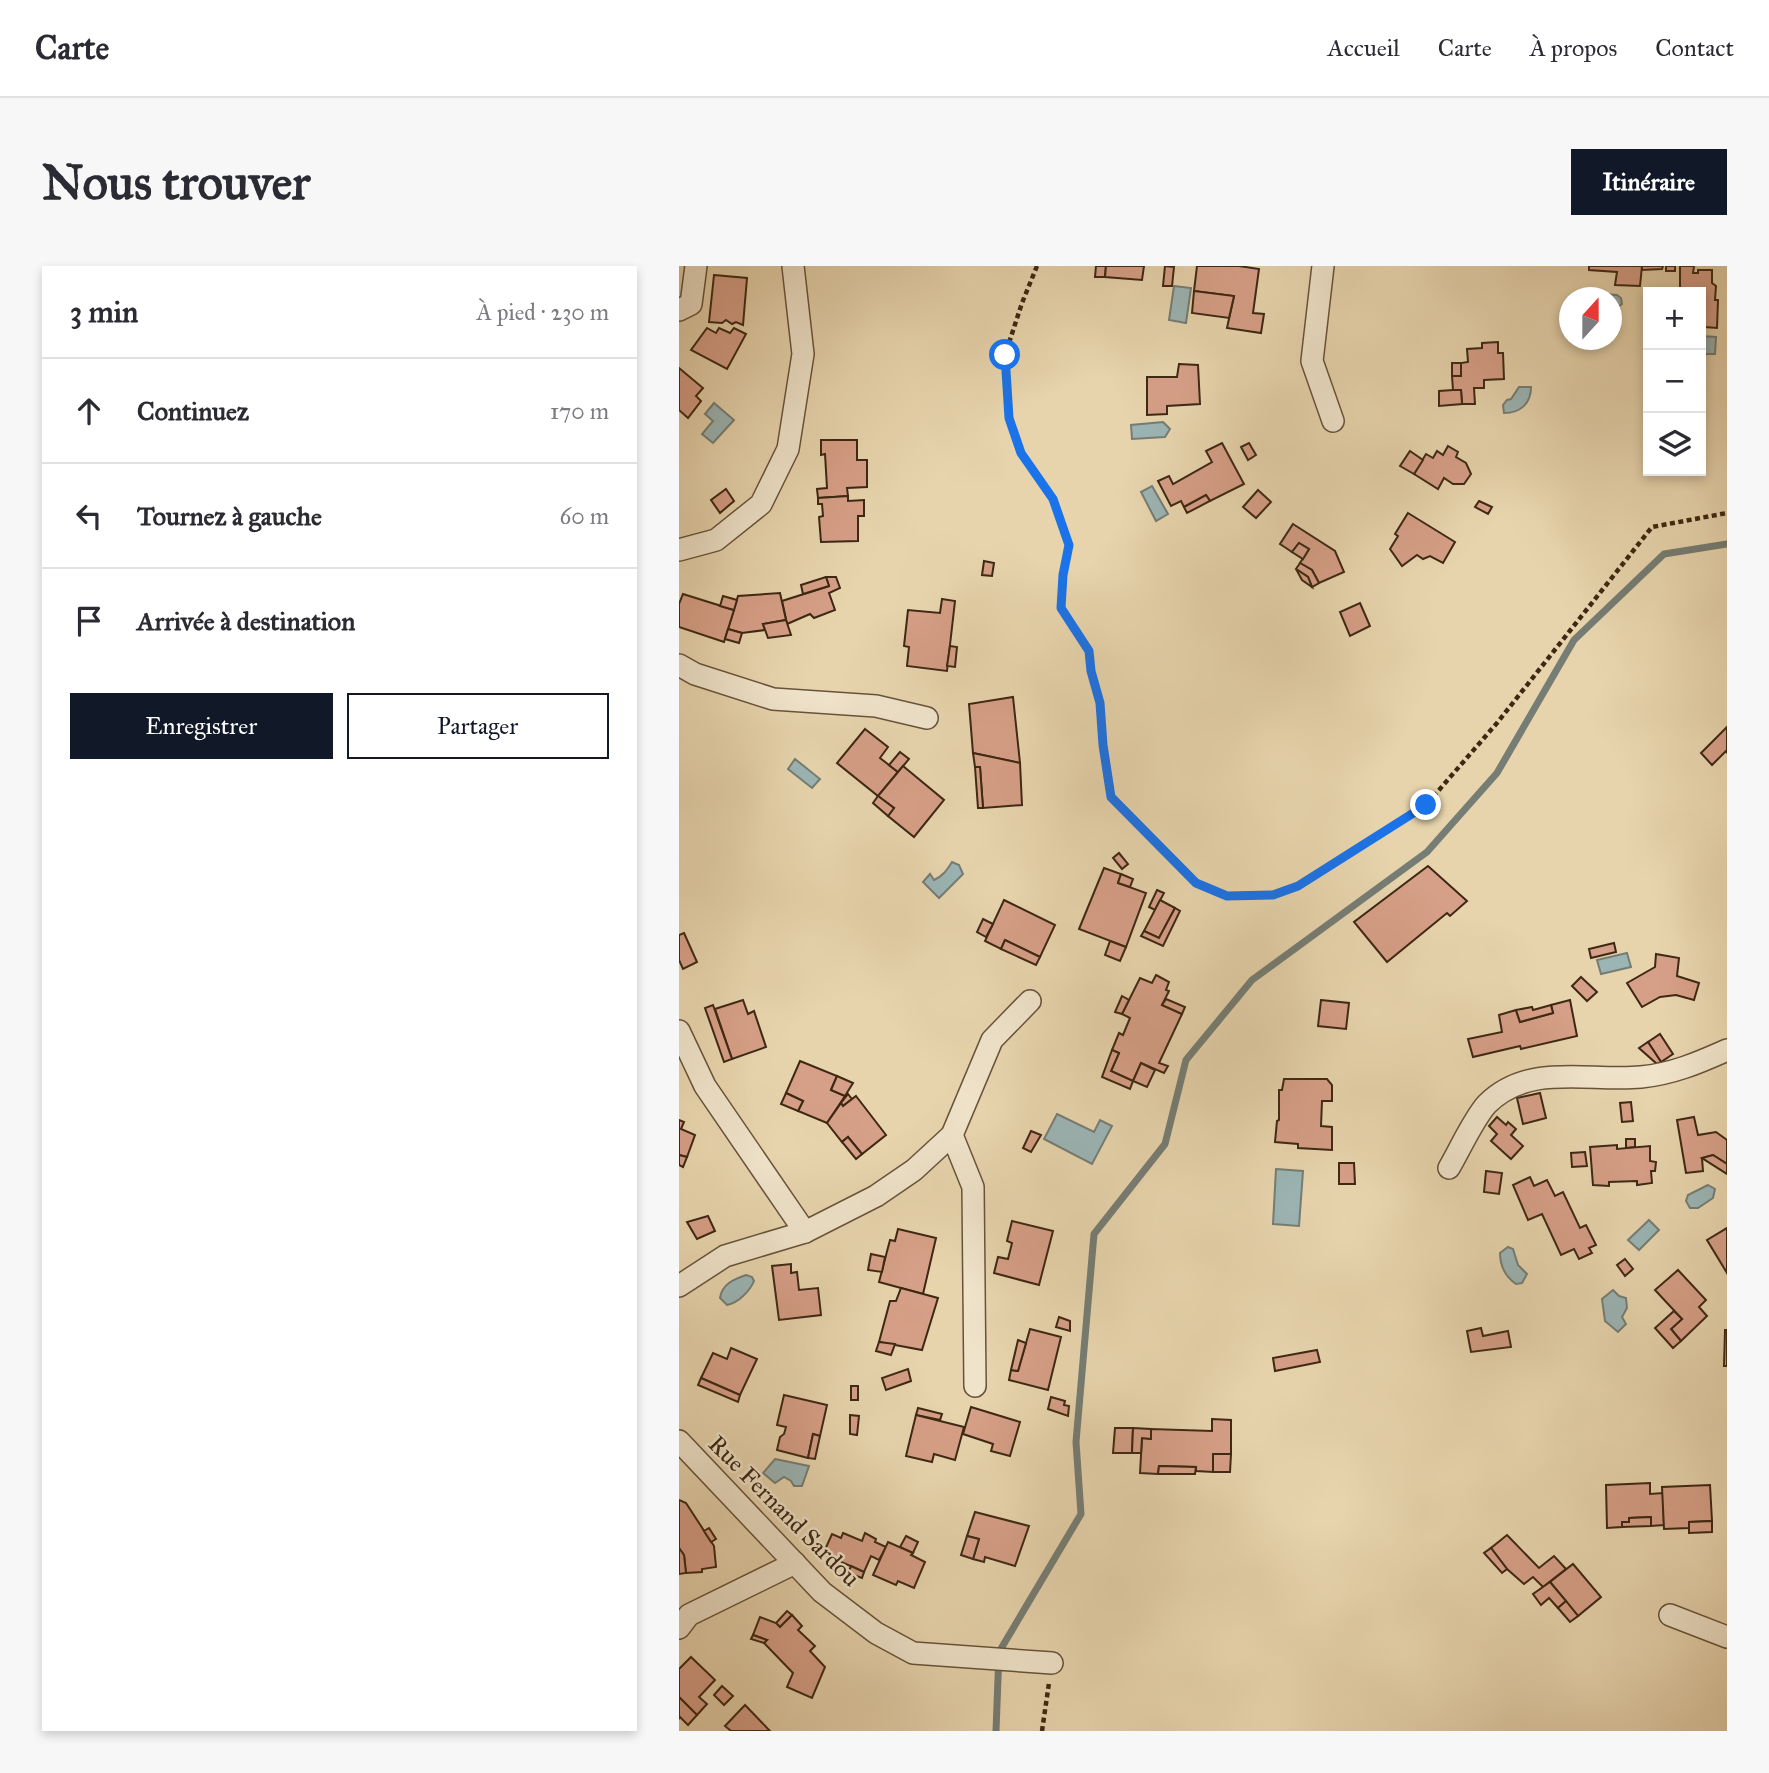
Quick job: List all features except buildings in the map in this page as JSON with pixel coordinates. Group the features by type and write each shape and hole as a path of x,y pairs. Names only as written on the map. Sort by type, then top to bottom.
{"street":[{"path":"679,310 691,304 696,266"},
{"path":"679,550 716,540 761,505 788,449 803,354 793,266"},
{"path":"1323,266 1312,360 1333,421"},
{"path":"679,665 695,674 773,699 876,706 927,718"},
{"path":"679,1286 725,1256 805,1232 876,1196 913,1170 952,1135 992,1040 1030,1001"},
{"path":"679,1031 705,1086 805,1232"},
{"path":"1449,1168 1486,1105 1510,1086 1549,1076 1640,1077 1682,1070 1727,1050"},
{"path":"952,1135 973,1187 975,1386"},
{"name":"Rue Fernand Sardou","path":"679,1441 822,1592 876,1633 913,1653 1052,1664"},
{"path":"679,1628 689,1615 795,1563"},
{"path":"1670,1615 1727,1637"}],"path":[{"path":"1037,266 1005,355 1009,418 1021,453 1053,499 1069,545 1063,575 1061,608 1089,651 1091,671 1100,703 1111,797 1196,883 1227,896 1273,895 1298,886 1426,805 1497,723 1652,527 1727,513"},
{"path":"1042,1731 1052,1664"}],"water":[{"path":"1174,286 1191,288 1186,323 1169,320"},
{"path":"1706,336 1716,337 1715,354 1706,354"},
{"path":"1519,387 1531,387 1527,403 1520,409 1504,413 1503,405"},
{"path":"714,403 734,420 713,443 702,434 713,421 705,414"},
{"path":"1163,422 1170,429 1165,437 1132,439 1131,425"},
{"path":"1152,486 1168,514 1156,521 1141,492"},
{"path":"795,759 820,779 812,788 788,769"},
{"path":"952,862 959,865 963,874 939,898 923,882 930,874 934,880 940,877"},
{"path":"1627,953 1631,967 1601,974 1597,960"},
{"path":"1057,1114 1094,1132 1100,1120 1112,1126 1092,1164 1044,1139"},
{"path":"1276,1169 1303,1171 1299,1226 1273,1224"},
{"path":"1708,1185 1715,1189 1713,1198 1698,1208 1690,1208 1686,1201 1688,1195"},
{"path":"1649,1220 1659,1230 1639,1250 1628,1240"},
{"path":"1508,1247 1513,1249 1518,1265 1527,1274 1522,1283 1516,1284 1512,1281 1502,1267 1500,1253"},
{"path":"746,1275 752,1277 752,1285 739,1299 727,1305 720,1298 723,1289 733,1280"},
{"path":"1613,1290 1626,1298 1627,1308 1622,1317 1626,1324 1618,1332 1605,1321 1602,1299"},
{"path":"775,1459 809,1466 802,1486 794,1486 784,1477 775,1483 763,1473"}],"waterway":[{"path":"996,1731 999,1652 1081,1514 1076,1442 1094,1234 1165,1144 1186,1060 1252,980 1427,852 1497,773 1574,640 1664,554 1727,544"}],"route":[{"path":"1005,355 1009,418 1021,453 1053,499 1069,545 1063,575 1061,608 1089,651 1091,671 1100,703 1111,797 1196,883 1227,896 1273,895 1298,886 1426,805"}]}
